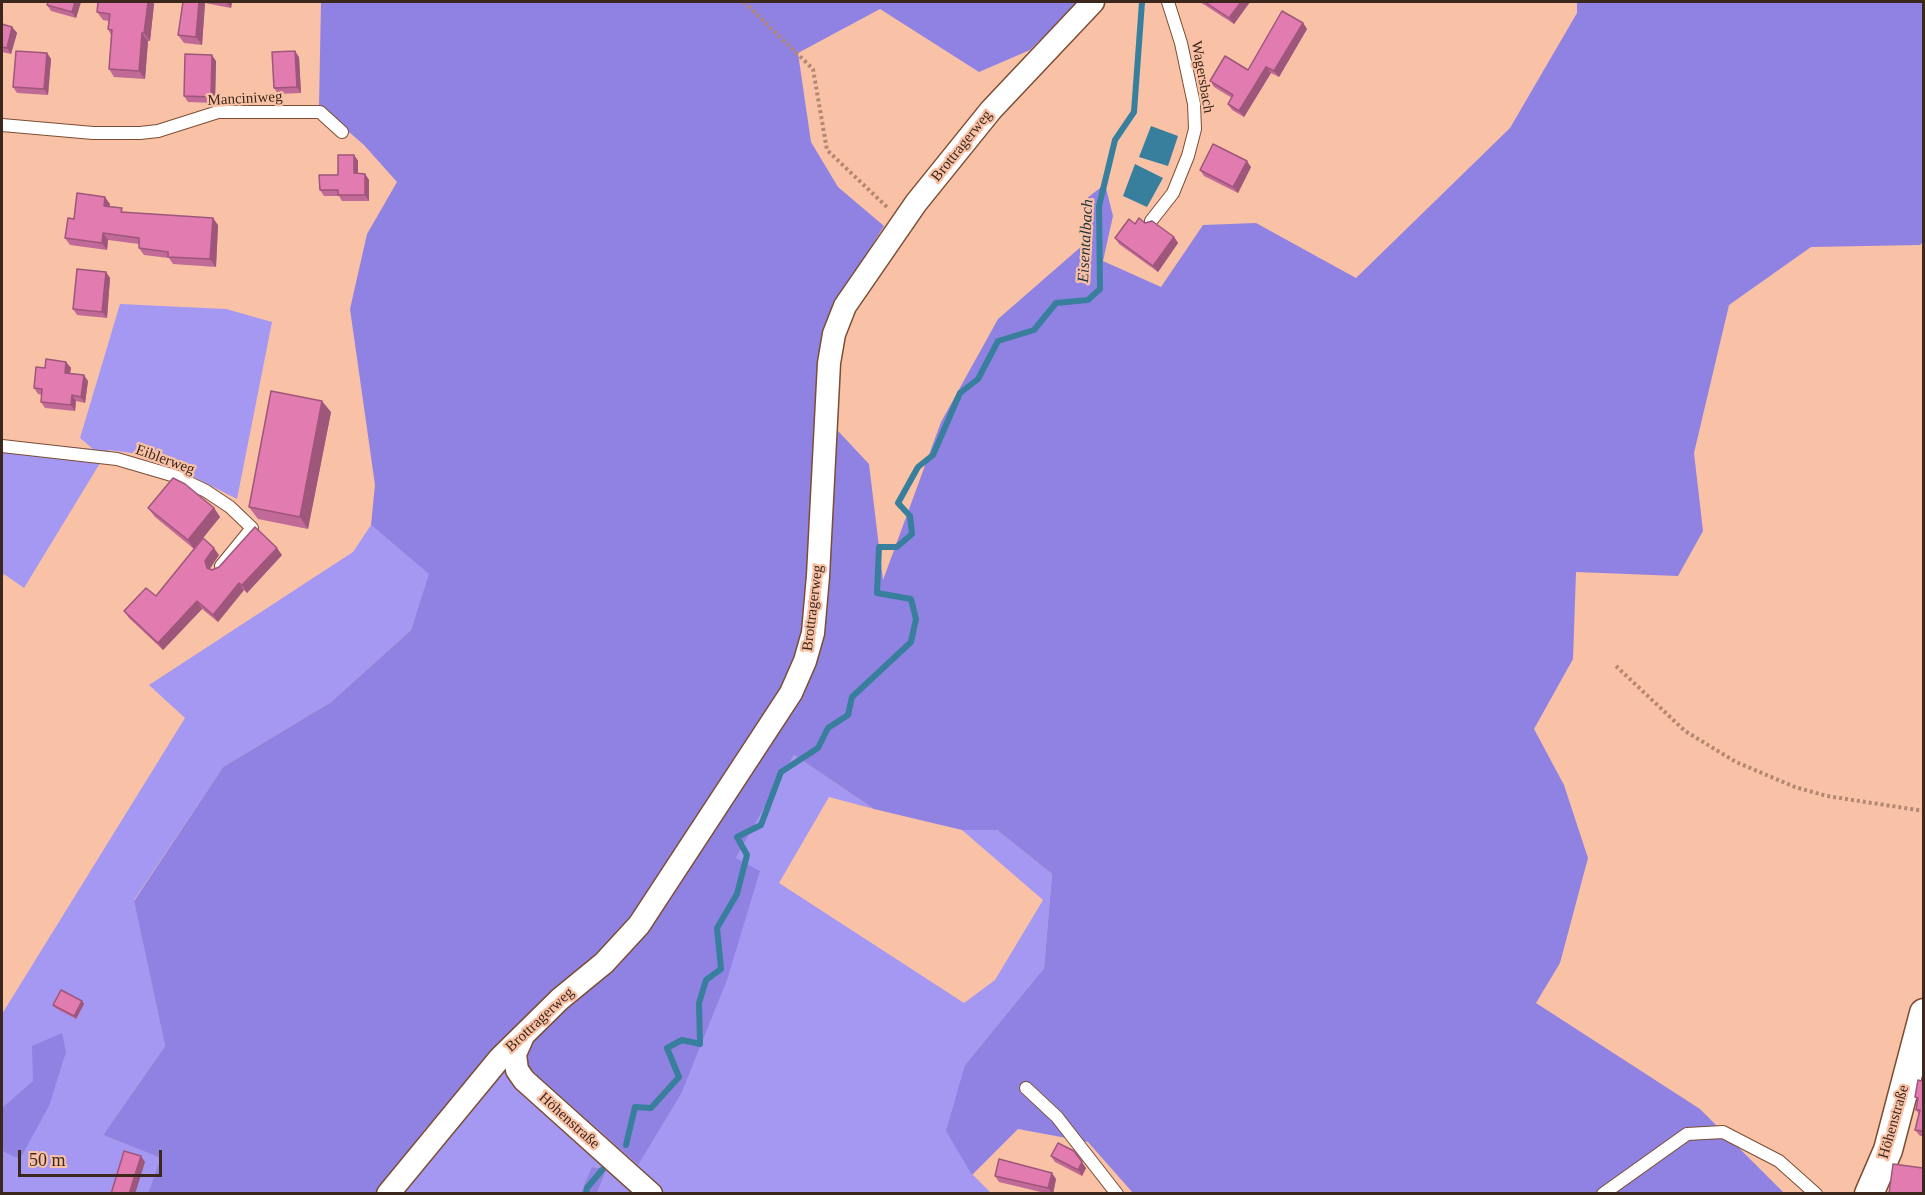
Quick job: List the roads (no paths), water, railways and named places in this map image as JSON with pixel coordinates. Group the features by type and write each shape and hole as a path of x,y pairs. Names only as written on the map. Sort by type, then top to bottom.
{"street":[{"name":"Brottragerweg","path":"388,1194 441,1126 500,1058 620,948 639,925 791,693 805,661 813,633 829,363 834,334 845,306 902,222 992,110 1093,2"},
{"name":"Höhenstraße","path":"1869,1194 1888,1150 1923,1013"},
{"name":"Höhenstraße","path":"524,1035 515,1054 517,1070 524,1080 651,1194"}],"lane":[{"name":"Wagersbach","path":"1151,220 1173,193 1188,156 1195,129 1194,104 1168,2"},
{"name":"Manciniweg","path":"2,125 93,133 140,133 218,112 320,112 342,132"},
{"name":"Eiblerweg","path":"2,446 117,459 175,476 206,491 230,507 252,528 218,569"},
{"path":"1026,1088 1057,1117 1117,1194"},
{"path":"1604,1194 1687,1134 1724,1132 1779,1161 1816,1194"}],"water":[{"path":"1151,126 1178,136 1168,166 1139,157"},
{"path":"1135,164 1163,178 1147,207 1123,196"}],"waterway":[{"name":"Eisentalbach","path":"626,1145 635,1107 651,1108 679,1077 667,1048 682,1040 700,1044 699,1003 706,980 721,969 717,928 737,894 747,855 737,837 761,825 781,772 818,748 828,728 848,715 852,697 911,642 916,619 911,599 877,593 879,547 897,547 912,534 910,516 898,503 918,467 933,455 960,393 978,379 998,341 1034,330 1056,303 1088,300 1100,289 1099,206 1115,140 1134,112 1142,2"},
{"name":"Eisentalbach","path":"586,1194 587,1188 602,1170"}]}
